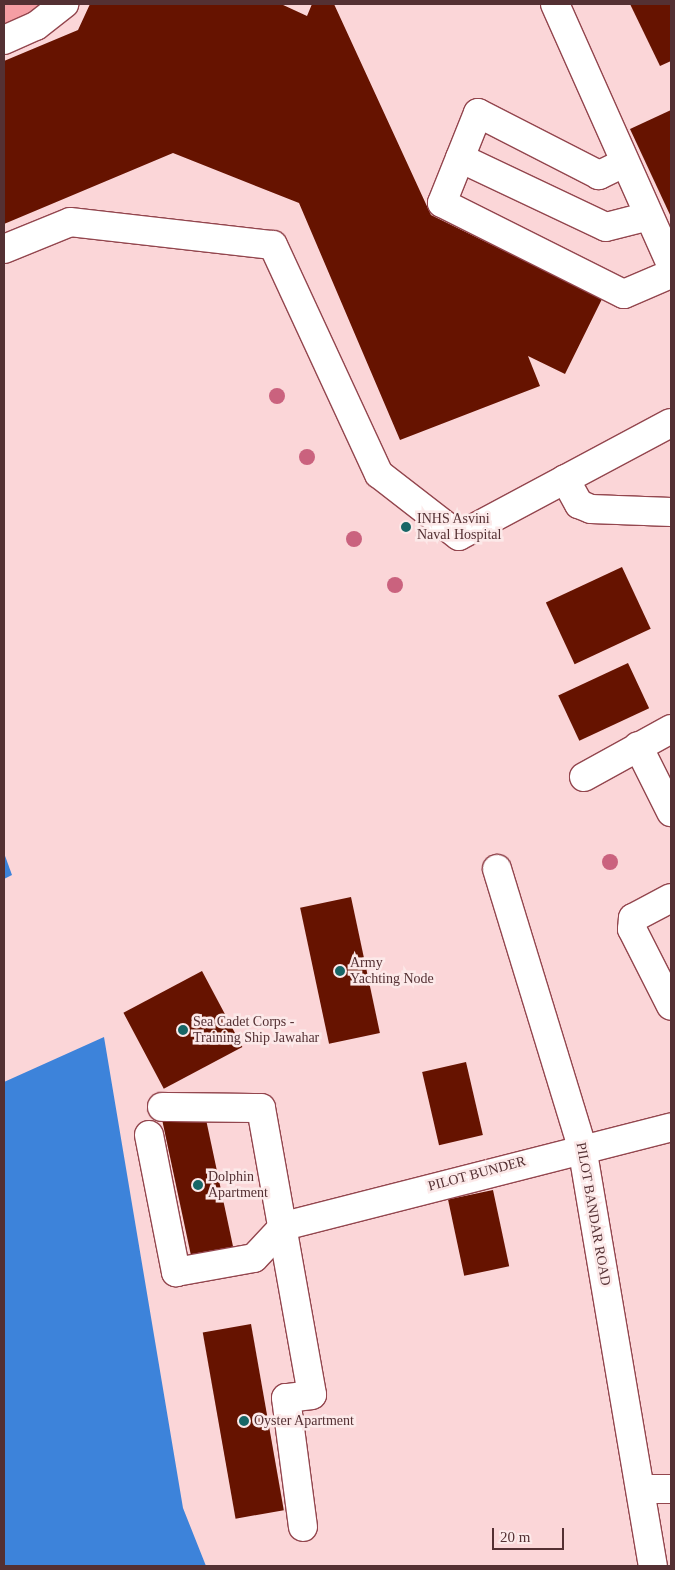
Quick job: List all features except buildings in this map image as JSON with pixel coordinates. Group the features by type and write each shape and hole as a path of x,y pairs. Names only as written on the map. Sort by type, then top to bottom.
{"street":[{"path":"4,40 36,26 64,4"},
{"path":"555,4 624,163 671,265"},
{"path":"624,163 599,174 478,113 442,203 624,294 671,274"},
{"path":"460,158 606,227 649,216"},
{"path":"4,249 70,222 273,245 379,474 459,536 671,423"},
{"path":"564,479 579,504 592,509 671,512"},
{"path":"584,776 671,729"},
{"path":"638,746 671,812"},
{"name":"PILOT BANDAR ROAD","path":"497,869 582,1146 642,1489 653,1566"},
{"path":"671,898 633,918 632,929 671,1006"},
{"path":"162,1107 261,1108 284,1226 312,1395 286,1398 302,1527"},
{"name":"PILOT BUNDER","path":"284,1226 582,1146 671,1127"},
{"path":"149,1135 176,1272 254,1258 284,1226"},
{"path":"642,1489 671,1489"}],"shaded area":[{"path":"4,4 47,4 4,27"}],"water":[{"path":"4,853 12,875 4,879"},
{"path":"104,1037 183,1508 206,1566 4,1566 4,1082"}],"place":[{"name":"INHS Asvini Naval Hospital","path":"406,527"},
{"name":"Army Yachting Node","path":"340,971"},
{"name":"Sea Cadet Corps - Training Ship Jawahar","path":"183,1030"},
{"name":"Dolphin Apartment","path":"198,1185"},
{"name":"Oyster Apartment","path":"244,1421"}]}
